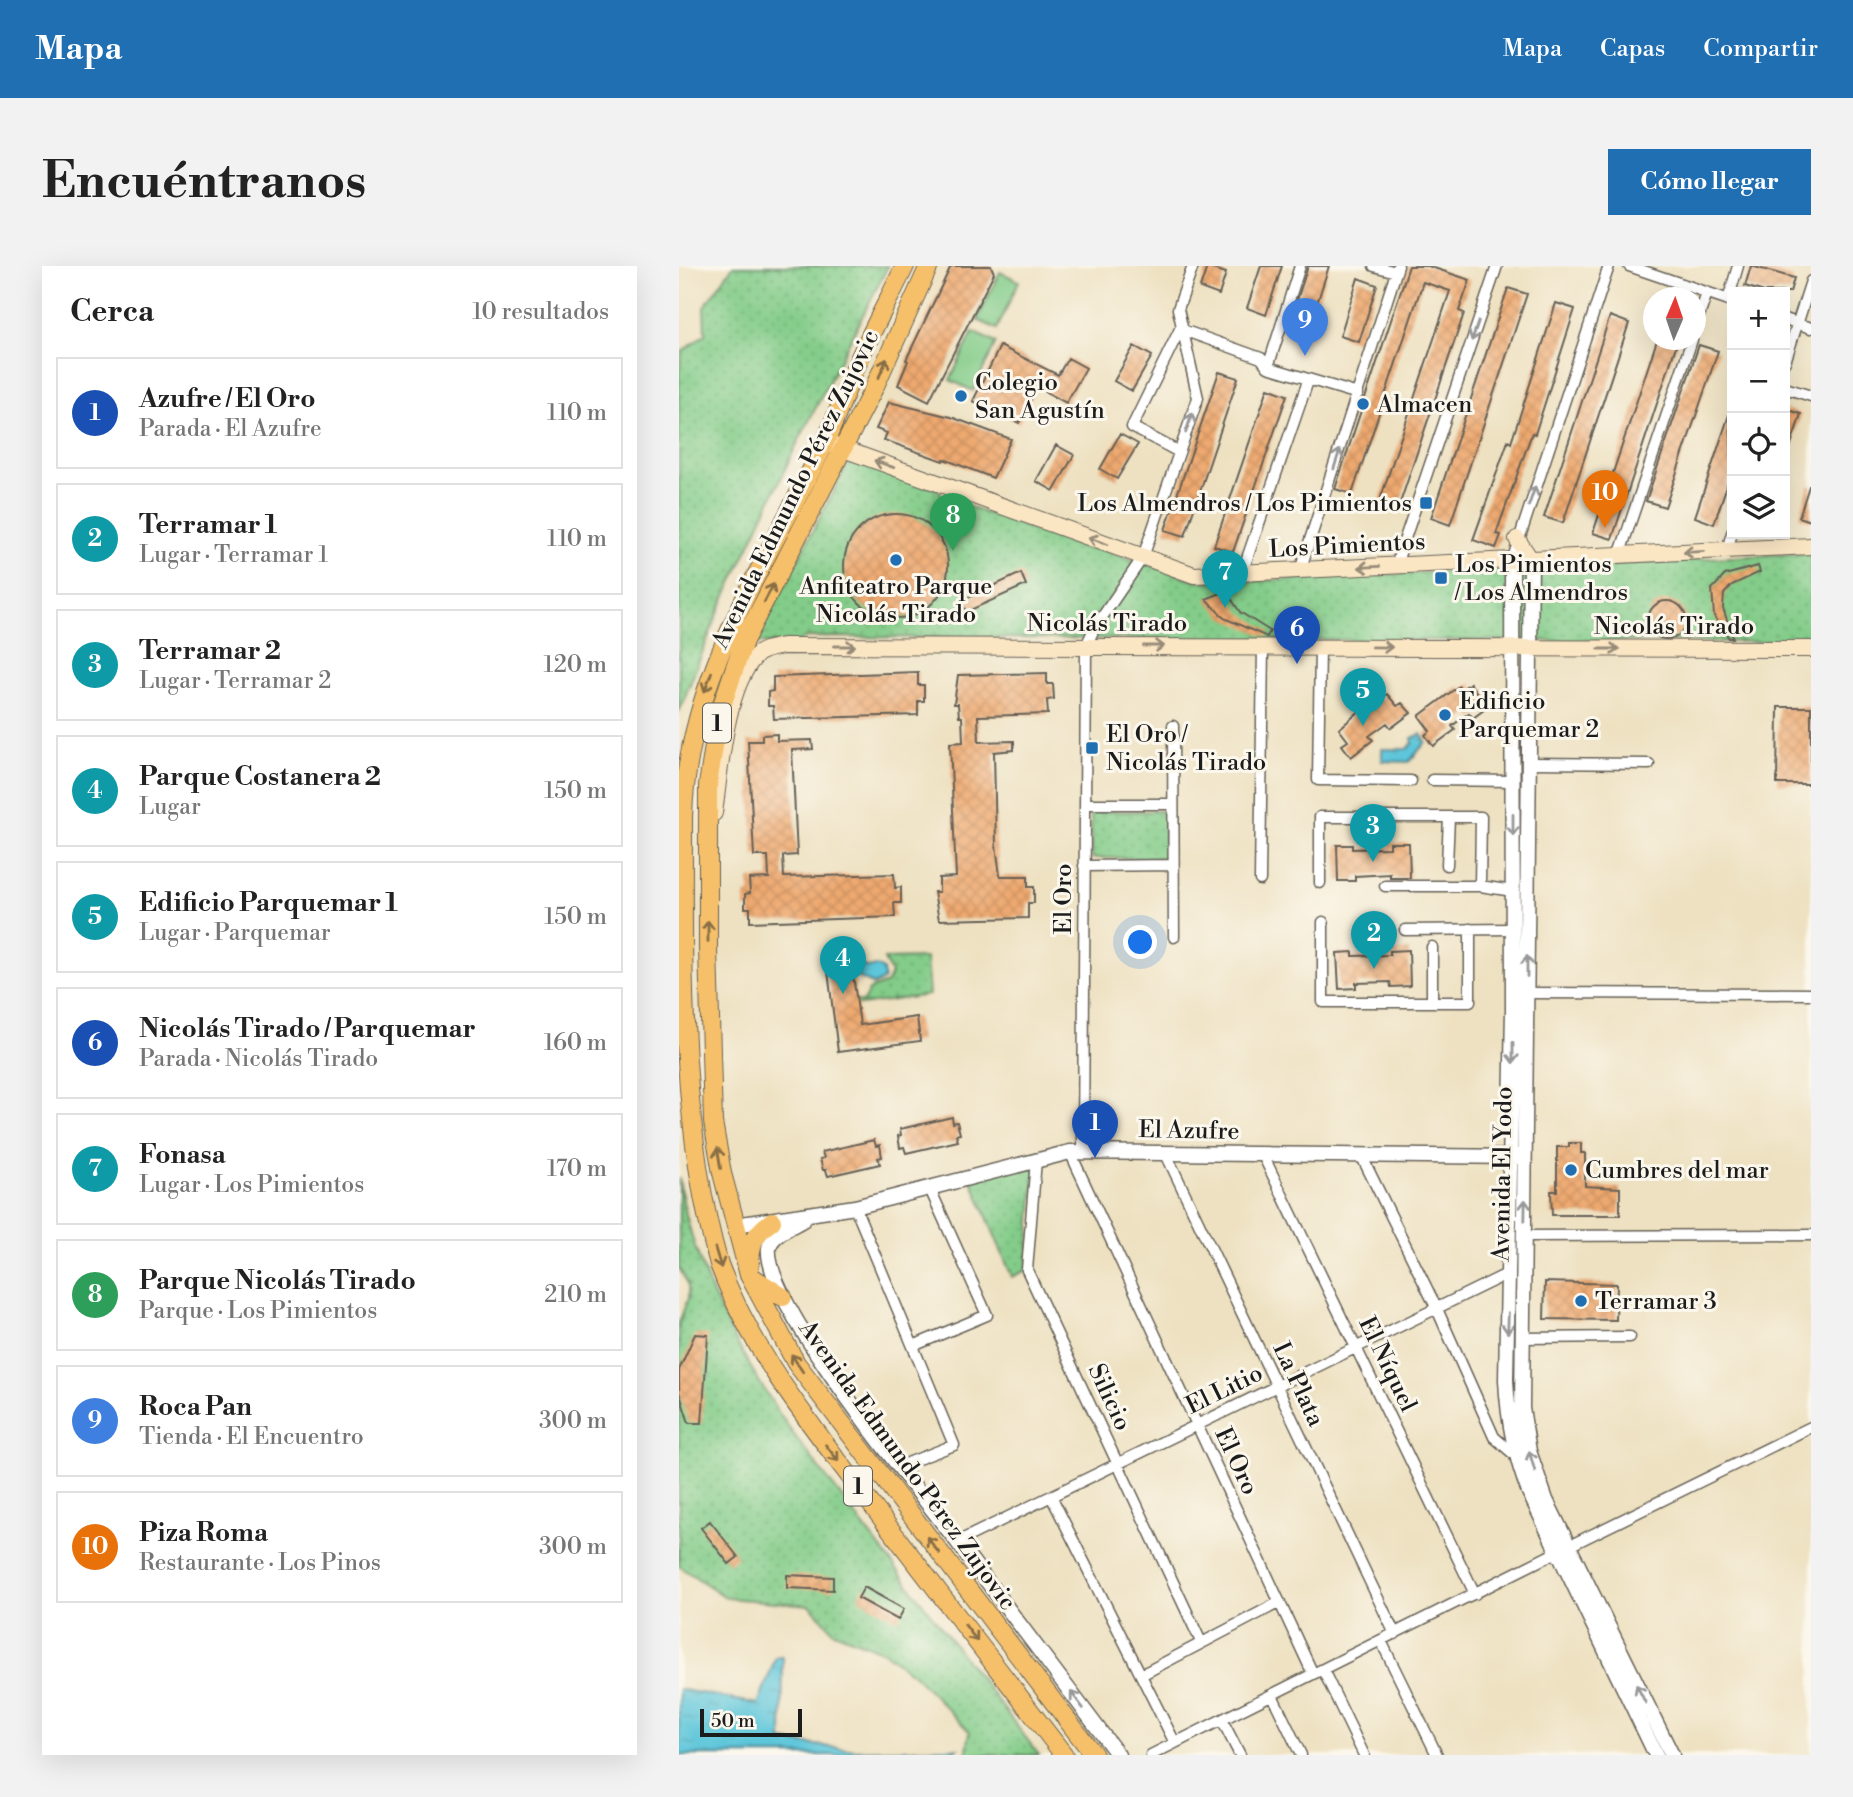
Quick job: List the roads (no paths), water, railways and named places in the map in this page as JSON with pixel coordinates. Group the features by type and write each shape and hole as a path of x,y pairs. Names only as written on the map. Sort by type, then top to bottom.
{"highway":[{"name":"Avenida Edmundo Pérez Zujovic","path":"905,266 857,363 825,442 728,633 701,701 687,759 683,818 684,1053 688,1125 719,1263 755,1340 776,1377 1064,1755"},
{"name":"Avenida Edmundo Pérez Zujovic","path":"929,266 843,450 744,641 726,688 710,762 708,961 713,1122 735,1225 749,1275 796,1363 1094,1755"},
{"path":"701,1192 718,1215 735,1225"},
{"path":"772,1221 756,1233 751,1246 749,1275 783,1297"}],"main road":[{"name":"Los Pimientos","path":"825,442 1194,575 1811,546"},
{"path":"1517,539 1531,560"},
{"name":"Nicolás Tirado","path":"708,830 714,813 726,731 739,685 755,657 767,649 783,646 1811,649"}],"street":[{"path":"1086,646 1094,629 1143,557 1198,398 1180,329 1178,309 1193,266"},
{"path":"1268,367 1300,266"},
{"path":"1300,570 1397,269 1374,266"},
{"path":"1396,565 1497,266"},
{"path":"1512,561 1517,539 1609,266"},
{"path":"1629,266 1727,300"},
{"path":"1733,287 1738,266"},
{"path":"1789,350 1811,281"},
{"path":"1790,321 1811,328"},
{"path":"1180,329 1261,358 1268,367 1358,394"},
{"path":"1179,452 1132,427 1180,329"},
{"path":"1619,556 1689,350"},
{"path":"1242,573 1308,381"},
{"path":"1790,390 1811,396"},
{"path":"1727,550 1730,539"},
{"name":"Avenida El Yodo","path":"1531,560 1527,993 1519,1156 1509,1273 1506,1380 1516,1456 1529,1492 1672,1755"},
{"name":"Avenida El Yodo","path":"1512,561 1513,929 1519,1156 1524,1236 1522,1408 1529,1451 1562,1550 1656,1755"},
{"name":"El Oro","path":"1086,646 1084,866 1076,1152 1197,1425 1280,1602 1364,1755"},
{"path":"1261,880 1263,646"},
{"path":"1320,647 1318,780 1411,781"},
{"path":"1173,726 1174,937"},
{"path":"1529,763 1649,764"},
{"path":"1432,780 1513,781"},
{"path":"1085,804 1173,804"},
{"path":"1319,883 1320,817 1481,817 1481,887"},
{"path":"1447,865 1449,817"},
{"path":"1084,866 1173,865"},
{"path":"1385,886 1481,887 1513,891"},
{"path":"1323,922 1322,1002 1470,1002 1470,929"},
{"path":"1405,930 1513,929"},
{"path":"1432,947 1432,1002"},
{"path":"1527,993 1811,995"},
{"name":"El Azufre","path":"735,1225 855,1207 1076,1152 1519,1156"},
{"name":"La Plata","path":"1165,1152 1395,1634"},
{"name":"El Níquel","path":"1262,1153 1475,1594"},
{"path":"1361,1154 1437,1308 1495,1437 1516,1456"},
{"name":"Silicio","path":"1036,1160 1027,1270 1202,1642"},
{"path":"913,1346 987,1315 930,1189"},
{"path":"855,1207 954,1444 900,1466"},
{"name":"Avenida Edmundo Pérez Zujovic","path":"809,1215 774,1237 769,1244 771,1269 783,1297 837,1386 1118,1755"},
{"path":"1524,1236 1811,1235"},
{"name":"El Litio","path":"957,1542 1509,1273"},
{"path":"1522,1338 1630,1337"},
{"path":"1151,1755 1811,1427"},
{"path":"1051,1496 1175,1743"},
{"path":"1140,1675 1280,1602"},
{"path":"1381,1641 1437,1755"},
{"path":"1272,1695 1301,1755"},
{"path":"1222,1720 1240,1755"}],"water":[{"path":"1421,734 1426,742 1409,762 1382,761 1382,749 1407,749 1413,743 1412,738"},
{"path":"857,963 868,968 877,966 883,970 884,979 874,985 850,973 849,965"},
{"path":"776,1657 783,1657 782,1741 856,1750 958,1748 949,1755 679,1755 679,1689 758,1704"}],"place":[{"name":"Roca Pan","path":"1305,356"},
{"name":"Colegio San Agustín","path":"961,396"},
{"name":"Almacen","path":"1363,404"},
{"name":"Los Almendros / Los Pimientos","path":"1426,503"},
{"name":"Piza Roma","path":"1605,528"},
{"name":"Parque Nicolás Tirado","path":"953,551"},
{"name":"Anfiteatro Parque Nicolás Tirado","path":"896,560"},
{"name":"Los Pimientos / Los Almendros","path":"1441,578"},
{"name":"Fonasa","path":"1225,608"},
{"name":"Nicolás Tirado / Parquemar","path":"1297,664"},
{"name":"Edificio Parquemar 2","path":"1445,715"},
{"name":"Edificio Parquemar 1","path":"1363,726"},
{"name":"El Oro / Nicolás Tirado","path":"1092,748"},
{"name":"Terramar 2","path":"1373,862"},
{"name":"Terramar 1","path":"1374,969"},
{"name":"Parque Costanera 2","path":"843,994"},
{"name":"Azufre / El Oro","path":"1095,1158"},
{"name":"Cumbres del mar","path":"1571,1170"},
{"name":"Terramar 3","path":"1581,1301"}]}
